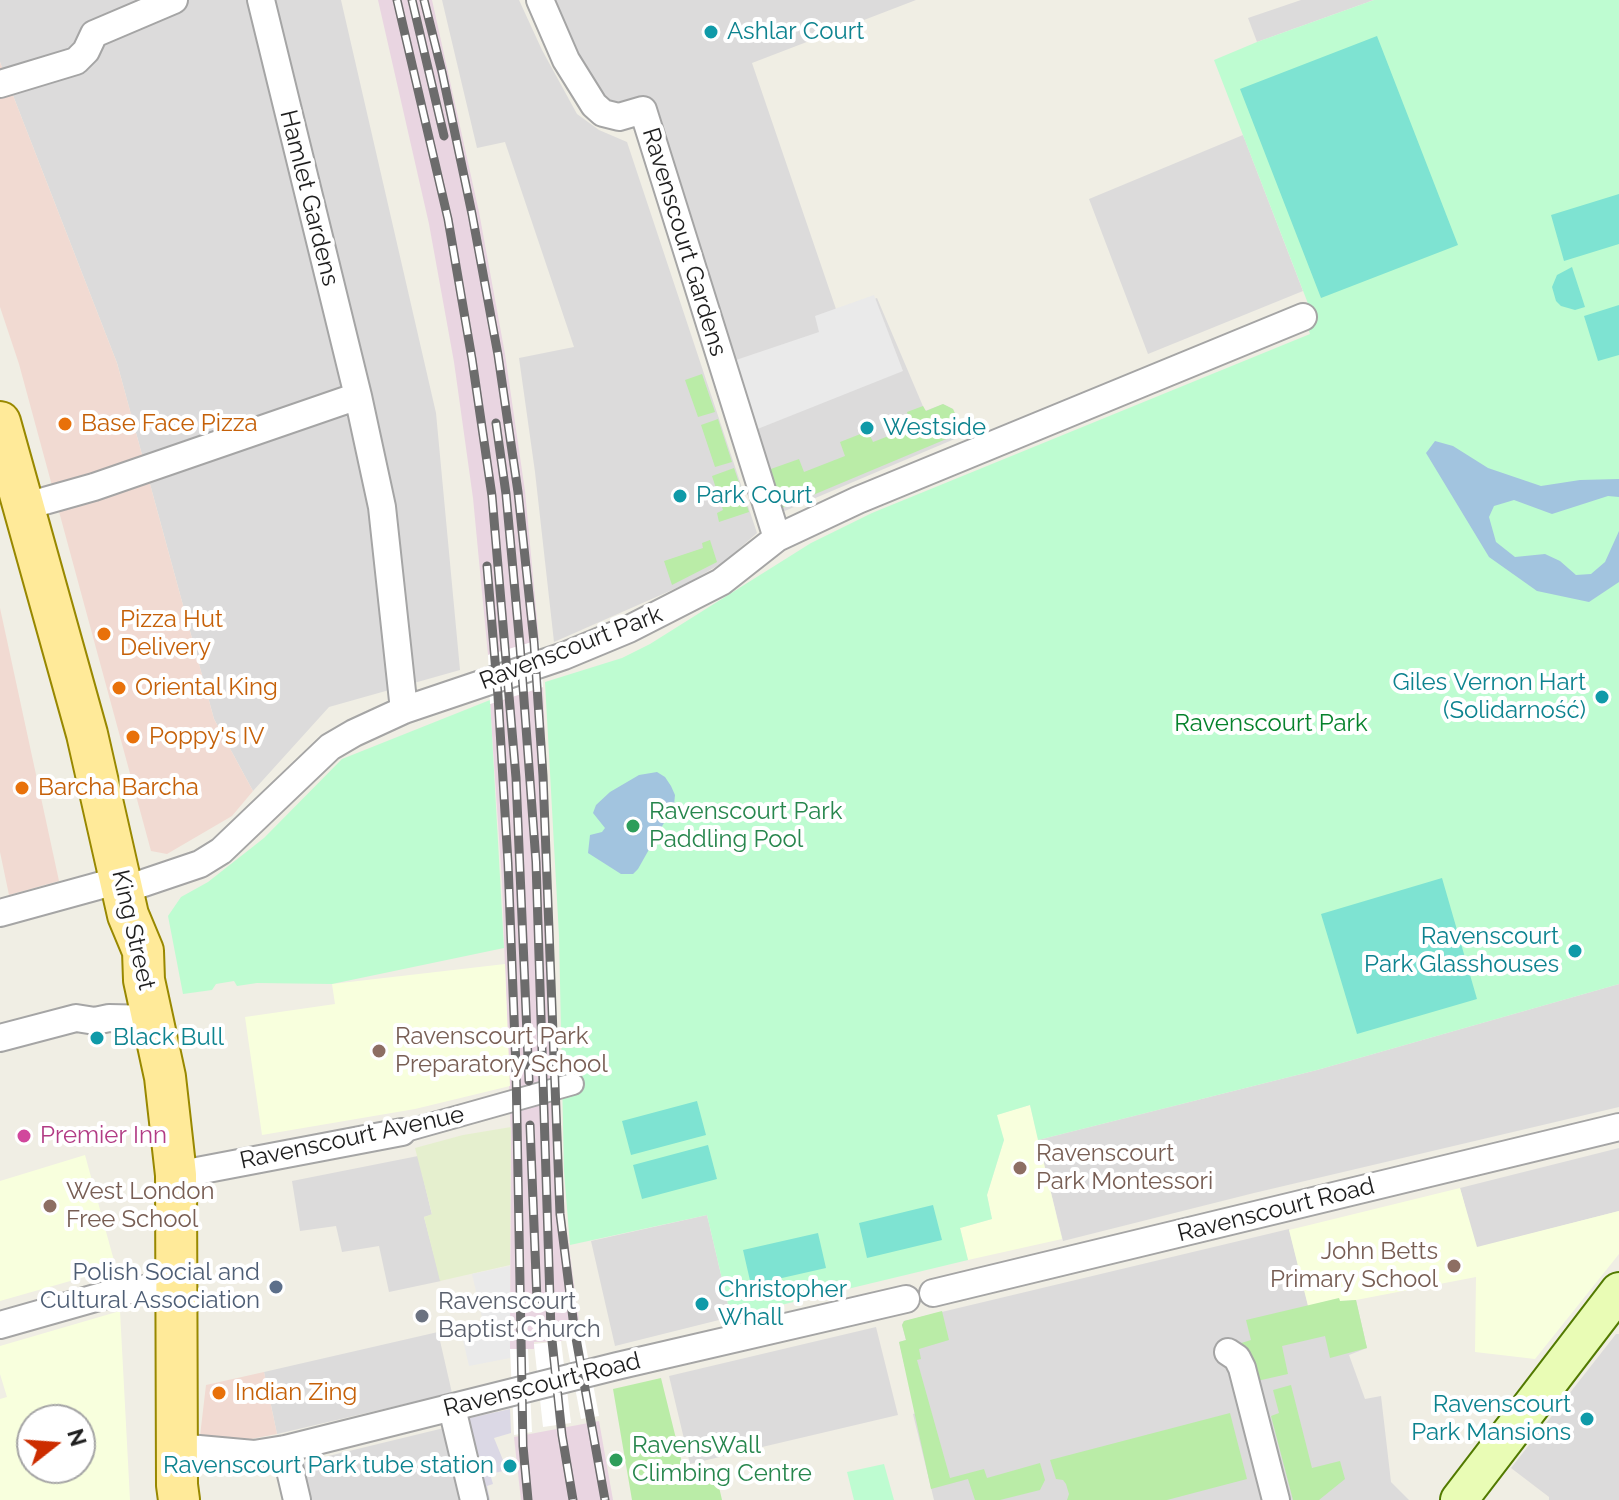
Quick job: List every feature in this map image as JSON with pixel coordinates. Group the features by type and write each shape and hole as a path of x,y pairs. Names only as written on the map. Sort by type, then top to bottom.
{"main road":[{"name":"King Street","path":"0,422 6,464 23,507 87,734 131,926 143,951 144,980 154,1019 173,1133 176,1175 179,1500"},
{"path":"1459,1500 1619,1291"}],"street":[{"name":"Hamlet Gardens","path":"261,0 358,396 382,507 404,710"},
{"name":"Ravenscourt Gardens","path":"540,0 566,60 594,105 603,113 619,117 643,110 777,538"},
{"path":"0,84 76,61 86,51 94,34 160,3"},
{"name":"Ravenscourt Park","path":"0,913 200,864 221,851 330,747 404,710 564,656 653,618 721,582 777,538 858,500 1303,317"},
{"path":"23,507 94,487 358,396"},
{"path":"0,1038 76,1018 95,1021 109,1018 154,1019"},
{"name":"Ravenscourt Avenue","path":"176,1175 402,1132 573,1084"},
{"name":"Ravenscourt Road","path":"933,1293 1619,1127"},
{"path":"0,1325 120,1291 178,1286"},
{"name":"Ravenscourt Road","path":"177,1447 254,1454 285,1449 617,1366 906,1299"},
{"path":"1228,1352 1237,1358 1242,1368 1276,1500"},
{"path":"452,1408 474,1500"},
{"path":"285,1449 297,1500"}],"shaded area":[{"path":"0,0 341,0 436,413 460,670 329,707 253,791 214,719 117,363 0,62"},
{"path":"378,0 432,0 479,212 505,354 525,491 539,640 494,654 488,655 473,498 454,362 429,224"},
{"path":"442,0 519,0 577,114 599,130 627,142 757,533 724,562 688,583 554,642 519,358 574,347 505,142 477,148"},
{"path":"552,0 916,0 752,63 837,312 877,298 925,411 943,404 953,409 964,435 780,513 647,98 616,106 601,95 558,21"},
{"path":"1301,0 1374,0 1257,42 1248,18"},
{"path":"1377,36 1458,245 1321,298 1240,89"},
{"path":"0,62 117,363 214,719 253,791 232,816 167,854 151,851 19,364 0,307"},
{"path":"1243,135 1303,291 1148,354 1089,199"},
{"path":"1619,194 1619,244 1564,261 1551,215"},
{"path":"1572,267 1585,307 1575,310 1556,301 1552,287 1557,275"},
{"path":"874,295 903,371 755,430 733,361 819,332 815,316"},
{"path":"1619,305 1619,355 1598,361 1584,316"},
{"path":"1435,441 1453,446 1488,468 1541,486 1580,480 1619,479 1619,497 1608,496 1552,514 1514,500 1494,506 1489,517 1496,542 1515,557 1545,554 1560,561 1576,575 1591,574 1605,562 1619,531 1619,582 1589,602 1537,591 1489,557 1426,453"},
{"path":"0,608 59,881 9,895 0,852"},
{"path":"543,687 564,1209 581,1337 534,1342 534,1349 510,1349 511,1138 502,882 490,704"},
{"name":"Ravenscourt Park Paddling Pool","path":"657,772 671,786 675,795 674,805 638,869 633,874 621,874 588,853 590,835 605,828 593,813 596,805 610,792 639,775"},
{"path":"1442,878 1477,999 1357,1034 1321,914"},
{"name":"Ravenscourt Park Preparatory School","path":"505,964 510,1086 415,1109 262,1135 245,1017 335,1004 332,984"},
{"path":"1619,984 1619,1107 1063,1241 1038,1140 1317,1070"},
{"path":"697,1101 706,1135 631,1155 622,1121"},
{"name":"Ravenscourt Park Montessori","path":"1030,1105 1062,1239 968,1260 960,1228 992,1219 987,1195 1004,1140 996,1115"},
{"path":"511,1127 510,1265 440,1281 424,1217 432,1214 415,1148 463,1135"},
{"path":"708,1145 717,1179 642,1199 633,1165"},
{"path":"1619,1148 1619,1211 1476,1248 1460,1188"},
{"name":"West London Free School","path":"85,1155 116,1268 0,1301 0,1181"},
{"path":"418,1156 432,1215 424,1217 441,1281 389,1292 379,1246 342,1252 336,1226 300,1231 292,1181"},
{"name":"John Betts Primary School","path":"1460,1188 1477,1247 1619,1211 1619,1254 1535,1359 1475,1352 1476,1277 1356,1300 1340,1301 1339,1298 1308,1306 1289,1230"},
{"path":"933,1205 942,1240 867,1258 859,1223"},
{"path":"707,1215 731,1317 615,1346 591,1241"},
{"path":"1289,1229 1308,1305 1356,1300 1367,1348 1349,1355 1365,1399 1381,1396 1391,1482 1409,1500 934,1500 899,1342 906,1340 902,1325 904,1321"},
{"path":"818,1233 826,1268 751,1285 743,1250"},
{"path":"510,1266 510,1358 469,1366 463,1340 486,1334 472,1274"},
{"path":"120,1311 130,1500 0,1500 0,1399 7,1397 0,1374 0,1346"},
{"path":"876,1327 898,1415 690,1464 669,1376"},
{"path":"438,1332 452,1393 277,1434 264,1372"},
{"name":"Ravenscourt Park Mansions","path":"1619,1334 1619,1500 1549,1500 1511,1468"},
{"path":"264,1372 277,1434 251,1439 200,1436 206,1385"},
{"path":"510,1409 511,1433 494,1438 503,1460 503,1471 490,1474 493,1484 487,1486 490,1500 482,1500 465,1419"},
{"path":"599,1421 613,1500 521,1500 514,1437"},
{"path":"444,1428 460,1500 285,1500 279,1468"}],"green space":[{"name":"Ravenscourt Park","path":"1374,0 1619,0 1619,984 1317,1070 1038,1140 1030,1105 997,1115 1004,1140 987,1195 992,1219 960,1228 968,1260 731,1317 707,1215 570,1245 564,1171 559,936 545,682 622,658 650,644 811,543 872,513 1310,334 1307,301 1214,60"},
{"path":"702,374 715,412 698,417 685,380"},
{"path":"943,404 953,409 963,432 782,508 768,470 799,459 804,472 845,456 840,442 868,431 873,442 912,427 907,412 923,406 926,411"},
{"path":"718,419 732,462 715,467 701,425"},
{"path":"734,468 749,512 719,522 717,513 723,510 712,476"},
{"path":"710,540 717,562 672,585 664,561 703,548 702,543"},
{"path":"490,700 504,948 332,984 257,983 237,986 234,981 216,984 212,990 183,994 168,916 181,897 208,882 264,838 342,759"},
{"path":"1339,1298 1340,1301 1356,1300 1367,1348 1330,1358 1325,1336 1282,1346 1288,1374 1257,1381 1238,1344 1251,1340 1246,1320"},
{"path":"942,1311 949,1340 919,1349 921,1359 917,1360 950,1478 984,1469 987,1478 1040,1463 1045,1480 1040,1490 1000,1500 975,1500 968,1479 931,1489 899,1342 906,1340 902,1325 904,1321"},
{"path":"661,1378 684,1471 714,1465 722,1500 632,1500 613,1389"},
{"path":"1291,1385 1312,1468 1340,1461 1345,1479 1319,1500 1293,1500 1271,1416 1279,1413 1273,1390"},
{"path":"1230,1413 1247,1479 1167,1500 1067,1500 1066,1484 1056,1479 1050,1460"},
{"path":"884,1464 894,1500 854,1500 847,1472"}],"pier":[{"path":"539,640 543,687 490,704 488,655"},
{"path":"584,1336 599,1416 581,1419 566,1340"},
{"path":"561,1341 571,1423 543,1427 534,1344"},
{"path":"510,1349 528,1349 532,1432 514,1435"}],"railway":[{"path":"397,0 448,219 492,496 516,778 529,1081"},
{"path":"412,0 444,136"},
{"path":"424,0 472,214 498,355 518,492 534,642 543,776 560,1214 574,1327 605,1500"},
{"path":"496,423 520,646 536,862 551,1331 562,1435 573,1500"},
{"path":"487,566 508,863 516,1068 523,1446 528,1500"},
{"path":"530,1125 537,1301"}],"place":[{"name":"Ashlar Court","path":"711,32"},
{"name":"Base Face Pizza","path":"65,424"},
{"name":"Westside","path":"867,428"},
{"name":"Park Court","path":"680,496"},
{"name":"Pizza Hut Delivery","path":"104,634"},
{"name":"Oriental King","path":"119,688"},
{"name":"Giles Vernon Hart (Solidarność)","path":"1602,697"},
{"name":"Poppy's IV","path":"133,737"},
{"name":"Barcha Barcha","path":"22,788"},
{"name":"Ravenscourt Park Paddling Pool","path":"633,826"},
{"name":"Ravenscourt Park Glasshouses","path":"1575,951"},
{"name":"Black Bull","path":"97,1038"},
{"name":"Ravenscourt Park Preparatory School","path":"379,1051"},
{"name":"Premier Inn","path":"24,1136"},
{"name":"Ravenscourt Park Montessori","path":"1020,1168"},
{"name":"West London Free School","path":"50,1206"},
{"name":"John Betts Primary School","path":"1454,1266"},
{"name":"Polish Social and Cultural Association","path":"276,1287"},
{"name":"Christopher Whall","path":"702,1304"},
{"name":"Ravenscourt Baptist Church","path":"422,1316"},
{"name":"Indian Zing","path":"219,1393"},
{"name":"Ravenscourt Park Mansions","path":"1587,1419"},
{"name":"RavensWall Climbing Centre","path":"616,1460"},
{"name":"Ravenscourt Park tube station","path":"510,1466"}]}
